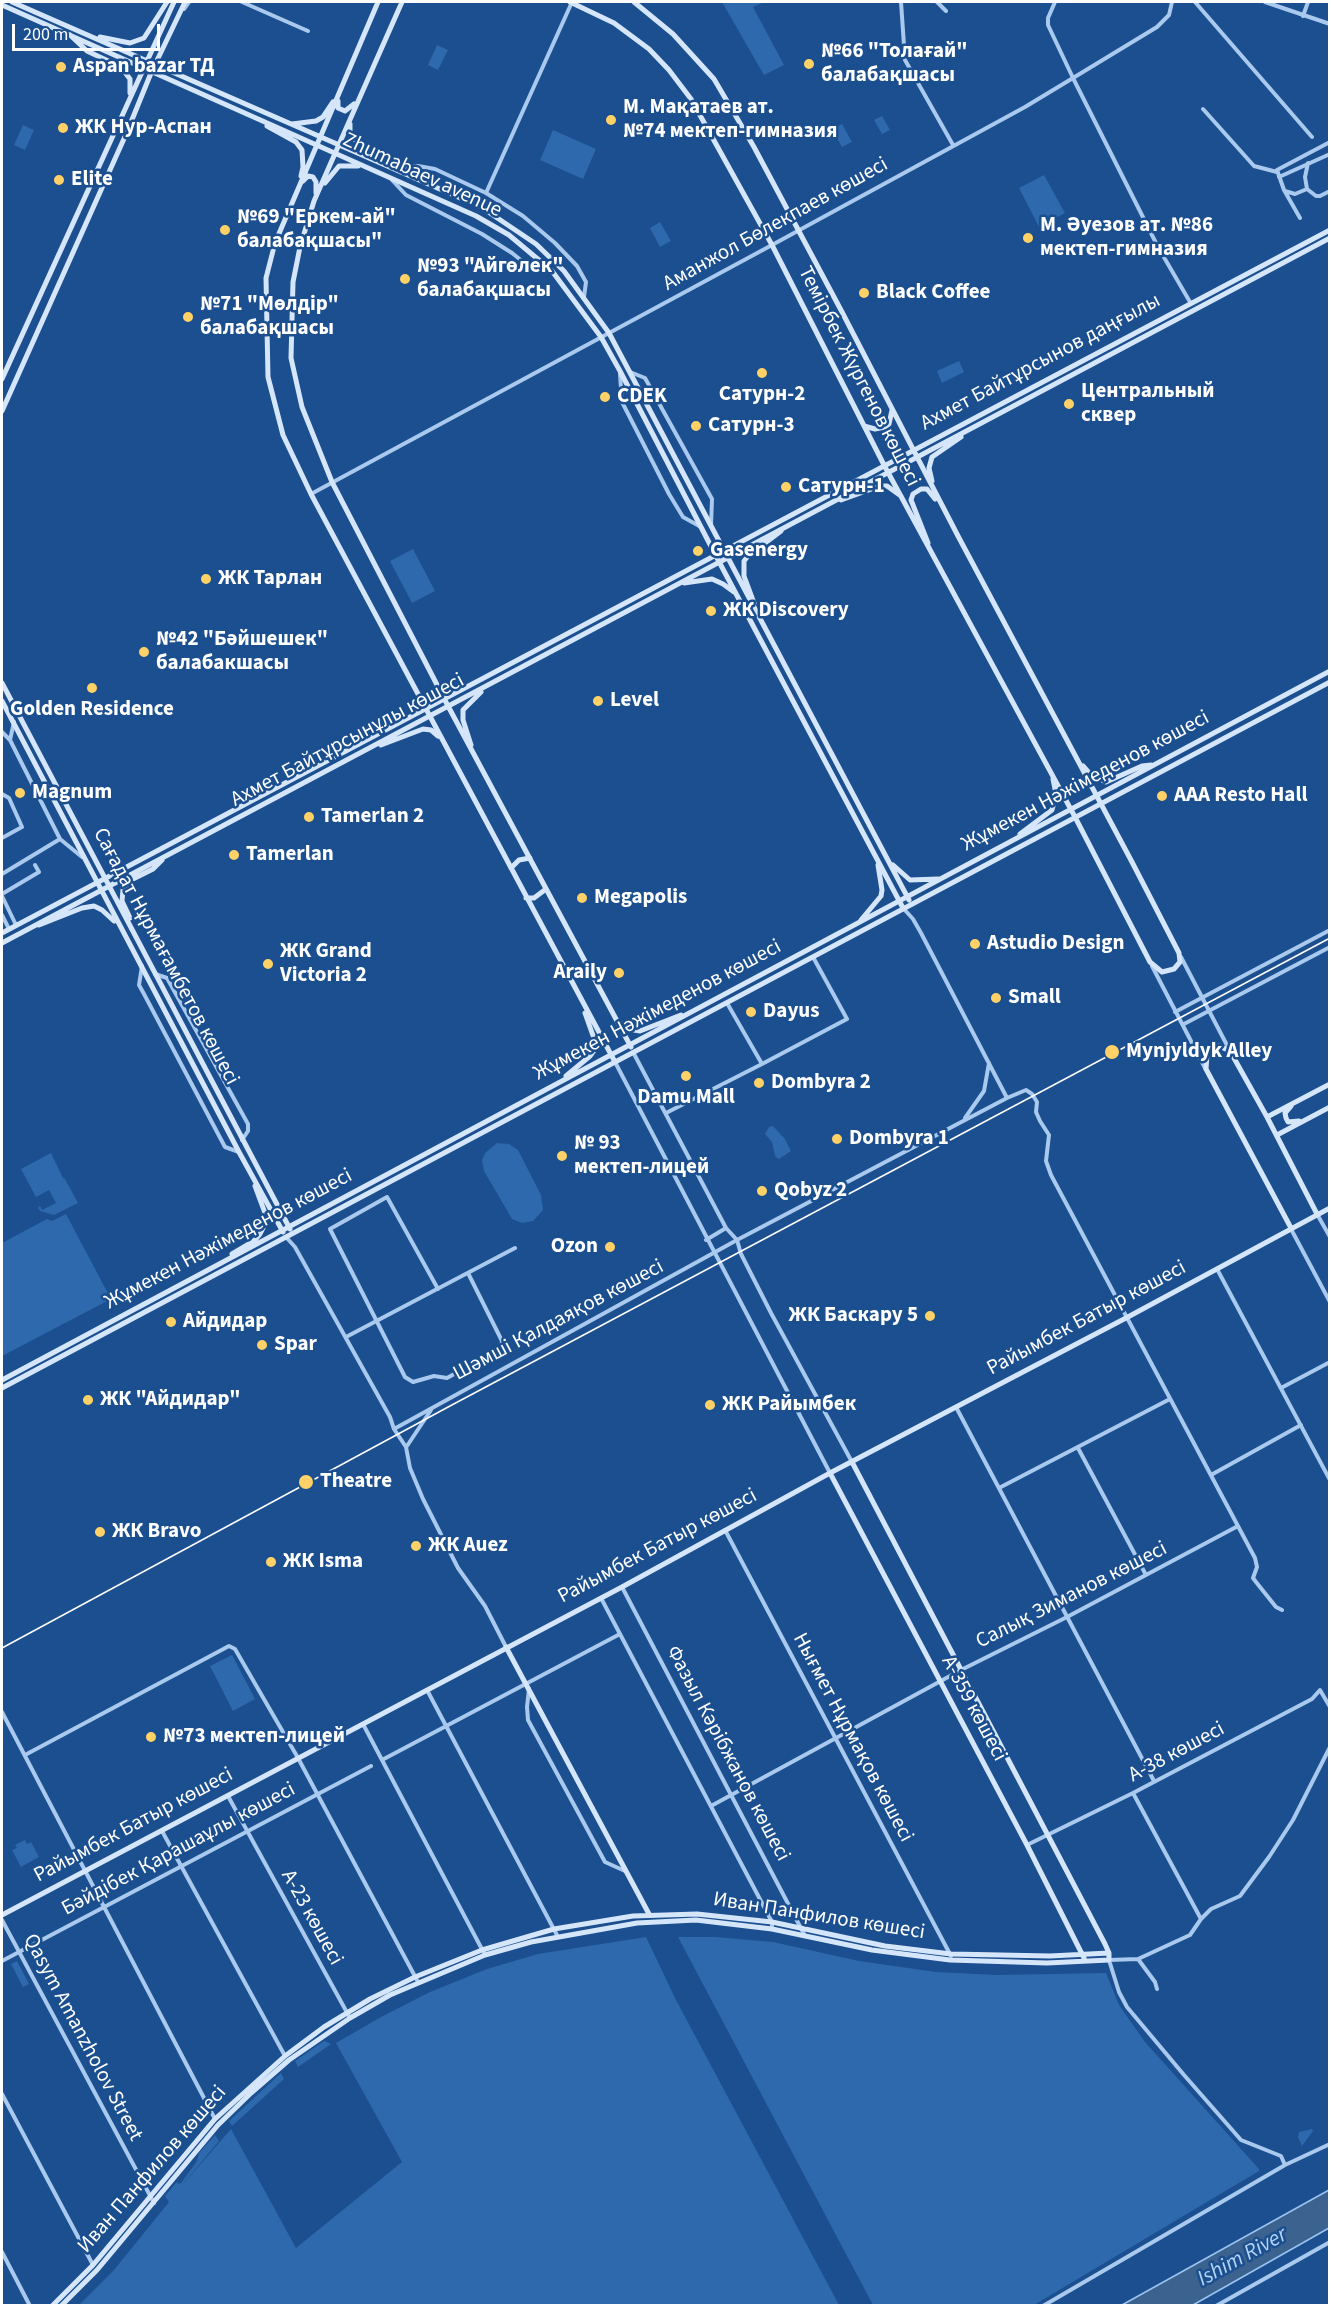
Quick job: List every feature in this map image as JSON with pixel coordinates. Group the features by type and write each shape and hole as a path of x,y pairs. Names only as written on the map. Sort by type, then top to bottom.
{"street":[{"path":"12,2 147,61"},
{"path":"91,35 130,43 144,38 167,2"},
{"path":"2,379 174,2"},
{"path":"2,411 127,132 154,65 185,2"},
{"path":"178,17 189,2"},
{"path":"242,2 308,31"},
{"path":"378,2 275,243 266,278 267,377 283,435 311,494 615,1062 713,1254 729,1280 830,1473"},
{"path":"314,201 402,2"},
{"path":"486,193 572,2"},
{"name":"Темірбек Жүргенов көшесі","path":"572,2 614,23 649,49 669,70 691,99 772,245 884,465 1075,817"},
{"name":"Темірбек Жүргенов көшесі","path":"634,2 654,16 690,51 714,79 749,139 1101,803"},
{"path":"901,2 905,60 953,145"},
{"path":"938,2 946,11"},
{"path":"1055,2 1048,18 1048,25 1166,262 1190,302"},
{"name":"Аманжол Бөлекпаев көшесі","path":"311,494 1025,107 1157,27 1169,15 1172,2"},
{"path":"1195,2 1312,137"},
{"path":"1265,2 1329,24"},
{"path":"1303,16 1308,2"},
{"name":"Zhumabaev avenue","path":"2,4 151,73 317,144 489,224 509,235 552,271 601,337 621,371 716,556 903,908"},
{"path":"69,34 87,51 121,67 130,79 130,95"},
{"path":"131,64 136,60 136,56"},
{"name":"Zhumabaev avenue","path":"147,61 481,207 536,244 564,271 609,333 756,610"},
{"path":"340,92 337,105 345,111 353,106 362,92"},
{"path":"291,124 316,122 323,117 340,92"},
{"path":"1203,109 1254,166 1278,175 1329,154"},
{"path":"254,117 296,142 302,150 303,167 296,195"},
{"path":"350,120 351,135 375,160"},
{"path":"1300,218 1278,175 1280,168 1329,142"},
{"path":"1308,163 1305,177 1307,189 1316,196 1329,191"},
{"path":"320,189 339,166 361,167 380,174"},
{"path":"396,170 418,166 435,169 486,193 523,216 578,266 586,282 584,297"},
{"path":"300,184 308,176 315,179 317,187 293,282 291,358 302,407 332,482 448,706 726,1228 737,1240 741,1254 771,1313 1048,1835 1109,1953 1119,1992 1127,2007 1241,2140 1281,2156 1285,2165"},
{"path":"389,178 406,195 482,234 512,253 532,270 552,271"},
{"path":"1284,190 1295,194 1307,189"},
{"name":"Ахмет Байтұрсынов даңғылы","path":"710,568 974,426 1190,302 1329,230"},
{"name":"Ахмет Байтұрсынов даңғылы","path":"706,561 884,465 1329,238"},
{"path":"621,371 622,402 669,494 683,517 702,528"},
{"path":"629,371 645,378 701,478 712,499 711,527"},
{"path":"864,426 875,429 885,428 889,424 892,410"},
{"path":"933,489 930,468 932,457 974,426"},
{"path":"831,503 880,486 887,486 902,497"},
{"path":"929,548 927,536 911,500 917,491 927,489 932,493 952,531 958,536"},
{"path":"785,527 777,537 748,556 744,561 744,576 753,596 756,610 911,904 913,919"},
{"name":"Ахмет Байтұрсынұлы көшесі","path":"2,933 706,561"},
{"name":"Ахмет Байтұрсынұлы көшесі","path":"2,943 710,568"},
{"path":"680,584 711,579 723,584 736,594"},
{"name":"Жұмекен Нәжімеденов көшесі","path":"2,1388 558,1083 1329,671"},
{"name":"Жұмекен Нәжімеденов көшесі","path":"2,1380 222,1263 287,1232 615,1062 1329,682"},
{"name":"Сағадат Нұрмағамбетов көшесі","path":"2,683 110,886 287,1232 385,1407 394,1429 406,1446"},
{"path":"472,750 471,739 463,720 463,710 492,683"},
{"name":"Сағадат Нұрмағамбетов көшесі","path":"2,700 239,1152 287,1232"},
{"path":"10,740 14,721"},
{"path":"373,746 387,744 423,729 431,730 442,740"},
{"path":"2,732 4,737 10,740 60,839 86,860"},
{"path":"1074,755 1090,774 1106,782 1142,766 1154,765"},
{"path":"1013,840 1052,810 1056,794 1051,772"},
{"path":"2,794 9,798 22,827 2,838"},
{"path":"1101,803 1329,1237"},
{"path":"1075,817 1175,1012 1184,1024 1329,1302"},
{"path":"2,874 60,839"},
{"path":"139,942 136,930 122,901 123,890 129,881 153,869 167,855"},
{"path":"510,868 519,860 530,858"},
{"path":"859,923 881,896 878,860"},
{"path":"889,862 910,880 942,878"},
{"path":"16,925 2,895 39,872 35,865"},
{"path":"526,898 534,898 546,889"},
{"path":"32,927 82,908 94,906 110,915 124,934"},
{"path":"903,908 913,919 1007,1098 1026,1090 1036,1098 1036,1112 1049,1135 1046,1161 1051,1175 1255,1558 1257,1567 1253,1578 1276,1607 1282,1610"},
{"path":"2,915 9,929"},
{"path":"1175,1012 1329,930"},
{"path":"1184,1024 1329,947"},
{"path":"1150,962 1162,972 1170,971 1179,962 1179,953"},
{"path":"666,1113 847,1019 813,956"},
{"path":"142,965 139,985 225,1147 239,1152"},
{"path":"155,975 167,978 248,1124 248,1131 242,1141"},
{"path":"558,1083 595,1050 596,1044 582,1003"},
{"path":"727,1003 762,1064"},
{"path":"615,1018 628,1029 640,1031 674,1017 688,1014"},
{"path":"1206,1068 1207,1054 1212,1048 1219,1046 1230,1051"},
{"path":"962,1122 981,1098 987,1083 989,1063"},
{"path":"1267,1117 1329,1084"},
{"name":"Шәмші Қалдаяқов көшесі","path":"394,1429 737,1240 1007,1098"},
{"path":"1295,1103 1285,1113 1288,1122 1307,1119"},
{"path":"1277,1135 1329,1107"},
{"path":"222,1263 234,1252 254,1241 261,1234 266,1220 246,1163"},
{"path":"438,1289 387,1197 330,1229 405,1377 413,1382 434,1376 447,1378 501,1348 502,1341 468,1273"},
{"name":"Райымбек Батыр көшесі","path":"2,1914 622,1587 830,1473 1126,1318 1329,1208"},
{"path":"706,1240 726,1228"},
{"path":"346,1337 516,1248"},
{"path":"1216,1269 1329,1480"},
{"path":"1281,1388 1329,1362"},
{"path":"999,1488 1170,1399"},
{"path":"433,1407 406,1446 410,1468 423,1499 458,1568 485,1606 653,1921"},
{"path":"956,1407 1154,1781"},
{"path":"1211,1475 1301,1425"},
{"path":"1078,1448 1146,1575"},
{"name":"А-359 көшесі","path":"830,1473 1027,1845 1084,1958"},
{"name":"Салық Зиманов көшесі","path":"711,1806 961,1670 1067,1617 1238,1526"},
{"name":"Нығмет Нұрмақов көшесі","path":"725,1530 951,1957"},
{"name":"Фазыл Кәрібжанов көшесі","path":"622,1587 805,1933"},
{"path":"601,1598 772,1925"},
{"path":"382,1760 528,1686 620,1634"},
{"path":"25,1755 229,1646 235,1649 298,1758 416,1980"},
{"path":"528,1686 526,1707 528,1720 605,1862 628,1872"},
{"path":"427,1689 558,1937"},
{"name":"А-38 көшесі","path":"1027,1845 1133,1793 1312,1699 1320,1690 1329,1707"},
{"path":"2,1712 215,2119"},
{"path":"363,1724 483,1952"},
{"path":"1109,1960 1138,1959 1190,1935 1211,1909 1240,1896 1293,1820 1329,1747"},
{"name":"Бәйдібек Қарашаұлы көшесі","path":"2,1961 372,1766"},
{"path":"1133,1793 1201,1919"},
{"name":"А-23 көшесі","path":"227,1795 348,2016"},
{"path":"162,1831 287,2058"},
{"name":"Иван Панфилов көшесі","path":"152,2200 215,2119 287,2058 348,2016 416,1980 483,1952 554,1929 649,1914 697,1914 772,1925 872,1950 996,1962 1084,1958 1109,1960"},
{"name":"Qasym Amanzholov Street","path":"2,1920 152,2200"},
{"name":"Иван Панфилов көшесі","path":"483,1952 653,1921 696,1920 772,1925"},
{"name":"Иван Панфилов көшесі","path":"1084,1958 1109,1953"},
{"path":"1138,1959 1155,1982 1157,1989"},
{"name":"Иван Панфилов көшесі","path":"61,2306 218,2125 287,2058"},
{"path":"2,2094 95,2268"},
{"path":"1043,2306 1285,2165 1329,2144"},
{"path":"1216,2306 1329,2242"},
{"path":"2,2252 30,2306"},
{"name":"Иван Панфилов көшесі","path":"52,2306 95,2268"}],"shaded area":[{"path":"722,2 764,2 753,7 784,65 764,75"},
{"path":"437,45 448,50 438,70 428,65"},
{"path":"882,116 890,130 882,134 874,120"},
{"path":"842,124 852,142 842,147 832,129"},
{"path":"23,125 34,130 25,150 14,145"},
{"path":"553,130 596,149 583,179 540,160"},
{"path":"1044,175 1065,213 1039,227 1019,188"},
{"path":"660,222 671,241 660,247 650,228"},
{"path":"959,361 964,372 942,383 937,371"},
{"path":"413,549 435,591 412,603 390,561"},
{"path":"773,1126 785,1139 791,1151 779,1159 775,1156 772,1142 765,1134 769,1127"},
{"path":"497,1143 509,1144 518,1150 541,1195 543,1210 533,1221 522,1223 512,1219 484,1171 482,1160 485,1153"},
{"path":"51,1153 78,1203 54,1215 40,1211 38,1208 40,1206 42,1210 56,1203 49,1190 36,1197 21,1169"},
{"path":"66,1214 111,1299 2,1356 2,1243 47,1219 52,1221"},
{"path":"232,1655 255,1699 233,1711 210,1666"},
{"path":"25,1840 27,1844 31,1842 39,1857 21,1867 12,1850 17,1848 15,1845"},
{"path":"901,1925 921,1928 920,1937 899,1935"},
{"path":"646,1937 676,2000 839,2305 79,2305 114,2270 169,2202 165,2196 177,2182 181,2183 197,2161 199,2153 215,2135 219,2141 178,2190 231,2129 296,2248 402,2162 336,2043 430,1992 487,1969 538,1954"},
{"path":"678,1937 716,1937 773,1942 859,1961 936,1972 997,1975 1106,1973 1119,2005 1145,2042 1259,2171 1034,2305 873,2305"},
{"path":"17,1961 29,1984 23,1987 11,1964"},
{"path":"324,2041 331,2044 298,2067 295,2061"},
{"path":"281,2073 284,2079 232,2126 229,2121"},
{"path":"1312,2129 1313,2131 1302,2146 1298,2137 1299,2132"}],"water":[{"name":"Ishim River","path":"1329,2190 1329,2228 1193,2305 1122,2305"}],"tram line":[{"path":"2,1648 450,1406 1330,938"}],"place":[{"name":"№66 \"Толағай\" балабақшасы","path":"809,64"},
{"name":"Aspan bazar ТД","path":"61,67"},
{"name":"М. Мақатаев ат. №74 мектеп-гимназия","path":"611,120"},
{"name":"ЖК Нур-Аспан","path":"63,128"},
{"name":"Elite","path":"59,180"},
{"name":"№69 \"Еркем-ай\" балабақшасы\"","path":"225,230"},
{"name":"М. Әуезов ат. №86 мектеп-гимназия","path":"1028,238"},
{"name":"№93 \"Айгөлек\" балабақшасы","path":"405,279"},
{"name":"Black Coffee","path":"864,293"},
{"name":"№71 \"Мөлдір\" балабақшасы","path":"188,317"},
{"name":"Сатурн-2","path":"762,373"},
{"name":"CDEK","path":"605,397"},
{"name":"Центральный сквер","path":"1069,404"},
{"name":"Сатурн-3","path":"696,426"},
{"name":"Сатурн-1","path":"786,487"},
{"name":"Gasenergy","path":"698,551"},
{"name":"ЖК Тарлан","path":"206,579"},
{"name":"ЖК Discovery","path":"711,611"},
{"name":"№42 \"Бәйшешек\" балабакшасы","path":"144,652"},
{"name":"Golden Residence","path":"92,688"},
{"name":"Level","path":"598,701"},
{"name":"Magnum","path":"20,793"},
{"name":"AAA Resto Hall","path":"1162,796"},
{"name":"Tamerlan 2","path":"309,817"},
{"name":"Tamerlan","path":"234,855"},
{"name":"Megapolis","path":"582,898"},
{"name":"Astudio Design","path":"975,944"},
{"name":"ЖК Grand Victoria 2","path":"268,964"},
{"name":"Araily","path":"619,973"},
{"name":"Small","path":"996,998"},
{"name":"Dayus","path":"751,1012"},
{"name":"Mynjyldyk Alley","path":"1112,1052"},
{"name":"Damu Mall","path":"686,1076"},
{"name":"Dombyra 2","path":"759,1083"},
{"name":"Dombyra 1","path":"837,1139"},
{"name":"№ 93 мектеп-лицей","path":"562,1156"},
{"name":"Qobyz 2","path":"762,1191"},
{"name":"Ozon","path":"610,1247"},
{"name":"ЖК Баскару 5","path":"930,1316"},
{"name":"Айдидар","path":"171,1322"},
{"name":"Spar","path":"262,1345"},
{"name":"ЖК \"Айдидар\"","path":"88,1400"},
{"name":"ЖК Райымбек","path":"710,1405"},
{"name":"Theatre","path":"306,1482"},
{"name":"ЖК Bravo","path":"100,1532"},
{"name":"ЖК Auez","path":"416,1546"},
{"name":"ЖК Isma","path":"271,1562"},
{"name":"№73 мектеп-лицей","path":"151,1737"}]}
